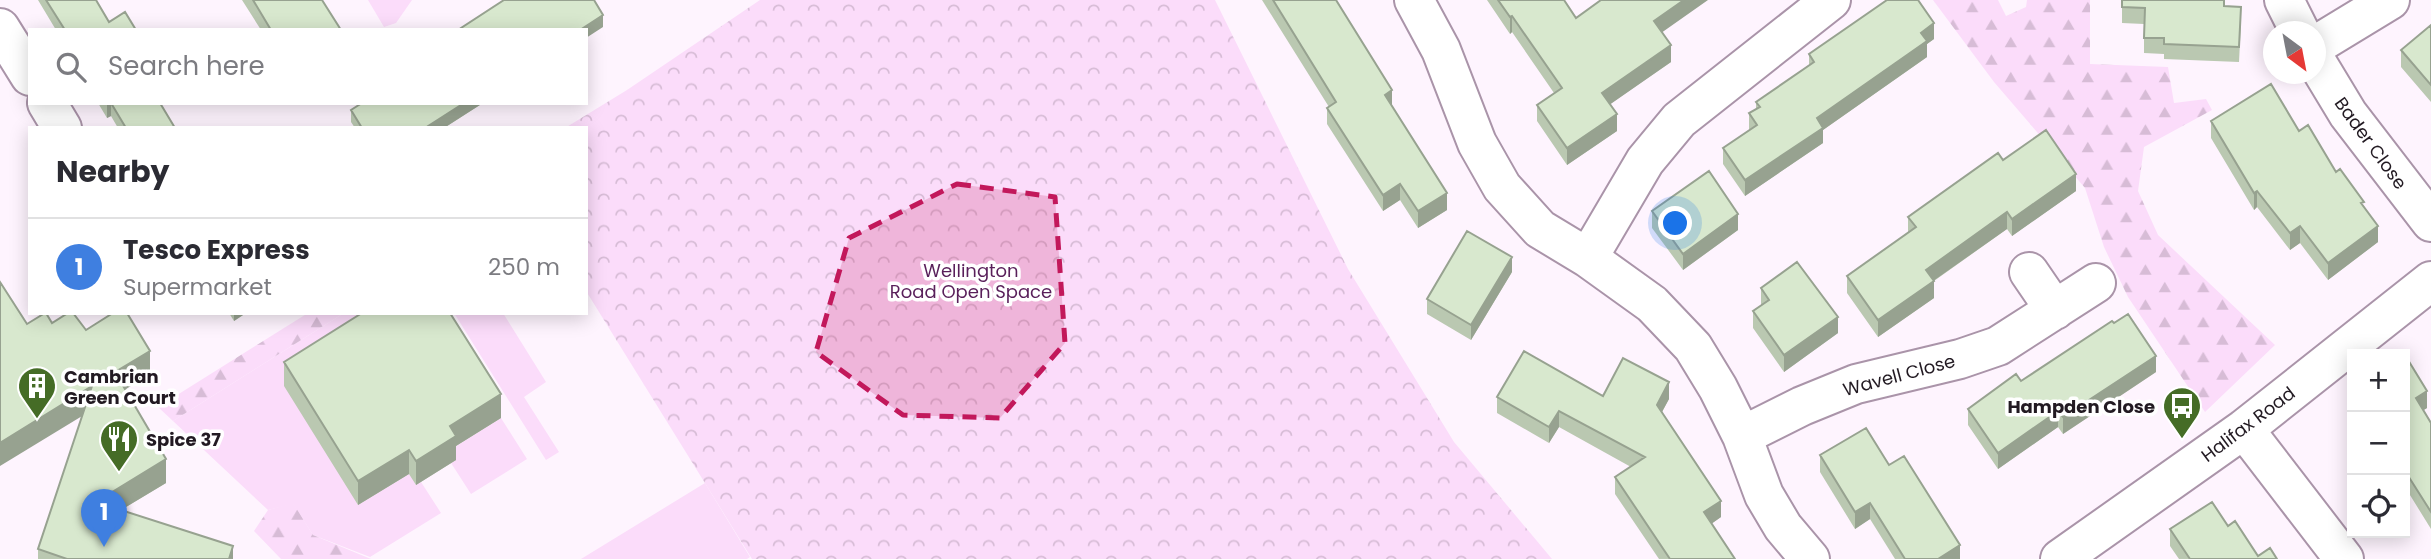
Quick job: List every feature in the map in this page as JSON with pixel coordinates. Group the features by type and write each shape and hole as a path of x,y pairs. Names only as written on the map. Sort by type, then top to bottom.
{"street":[{"path":"1414,0 1441,50 1476,143 1502,187 1540,229 1588,258 1652,304 1693,347 1718,388 1742,436 1764,495 1783,527 1810,559"},
{"path":"2284,0 2294,21"},
{"path":"2326,38 2390,0"},
{"path":"1588,258 1645,161 1679,120 1813,5"},
{"path":"0,28 28,73"},
{"name":"Bader Close","path":"2326,79 2348,114 2431,222"},
{"path":"48,105 61,126"},
{"path":"2029,272 2055,310"},
{"name":"Halifax Road","path":"2060,559 2244,429 2431,281"},
{"name":"Wavell Close","path":"1742,436 1802,405 1856,384 1960,359 1998,346 2096,283"},
{"path":"2244,429 2344,559"}],"highlighted area":[{"path":"957,184 1055,197 1065,343 1000,418 903,415 816,352 849,238"}],"green space":[{"path":"368,0 412,0 396,23 384,27"},
{"name":"Wellington Road Open Space","path":"760,0 1215,0 1348,269 1454,442 1552,559 752,559 588,294 588,126 568,126 627,90"},
{"path":"1933,0 1998,0 2006,16 2026,7 2027,0 2090,0 2090,64 2168,67 2174,103 2206,99 2212,110 2144,147 2138,191 2158,235 2275,345 2205,412 2128,297 2104,247 2085,188 1994,82"},
{"path":"305,315 341,315 173,421 158,407"},
{"path":"341,315 400,315 358,505 409,474 421,482 441,513 370,557 313,535 293,504 268,510 173,421"},
{"path":"455,315 504,315 546,382 524,397 559,452 546,460"},
{"path":"501,418 527,459 471,494 451,463 450,450"},
{"path":"705,483 750,557 747,559 581,559"},
{"path":"293,503 313,535 371,559 281,559 254,531 268,510"}],"building":[{"path":"46,0 96,0 109,22 125,12 135,28 64,28"},
{"path":"253,0 322,0 340,28 270,28"},
{"path":"504,0 594,0 603,15 583,28 461,28"},
{"path":"1273,0 1336,0 1392,90 1385,95 1447,193 1418,211 1400,184 1383,195 1327,108 1336,102"},
{"path":"1498,0 1564,0 1576,18 1601,0 1684,0 1654,21 1671,45 1602,93 1617,114 1567,148 1537,105 1562,88"},
{"path":"1887,0 1918,0 1934,23 1921,33 1927,41 1817,118 1823,128 1745,180 1723,148 1757,125 1749,113 1760,107 1756,102 1814,62 1809,54"},
{"path":"2122,0 2224,0 2224,6 2241,7 2239,47 2164,44 2164,38 2144,38 2145,8 2122,7"},
{"path":"2431,25 2431,85 2401,50"},
{"path":"2271,84 2299,131 2308,125 2336,172 2340,169 2378,226 2328,263 2300,226 2290,233 2257,191 2254,193 2211,121"},
{"path":"112,105 161,105 174,126 125,126"},
{"path":"359,105 461,105 428,126 361,126 351,110"},
{"path":"2046,130 2076,174 2012,219 2007,212 1926,270 1934,281 1878,320 1847,276 1916,227 1908,217 1998,153 2003,160"},
{"path":"1709,171 1738,214 1683,254 1652,211"},
{"path":"1467,231 1512,257 1471,325 1427,299"},
{"path":"1797,262 1838,317 1784,355 1753,311 1769,300 1761,288"},
{"path":"0,282 27,324 42,315 47,315 52,323 65,315 75,315 86,330 110,315 128,315 150,351 115,372 166,459 96,502 233,546 229,559 67,559 38,549 92,386 0,443"},
{"path":"2128,314 2156,356 2063,417 2058,411 1998,453 1968,409 2016,374 2021,381 2112,321 2114,323"},
{"path":"359,315 451,315 501,394 450,426 456,436 416,461 409,450 358,481 284,362"},
{"path":"1524,351 1603,396 1623,358 1669,382 1657,405 1721,501 1704,512 1735,559 1670,559 1615,477 1645,457 1559,411 1549,427 1497,397"},
{"path":"2410,363 2427,391 2416,398 2431,423 2431,512 2410,479"},
{"path":"1866,428 1889,465 1904,456 1960,545 1938,559 1905,559 1870,503 1855,512 1820,455"},
{"path":"2212,502 2228,526 2235,521 2258,556 2270,548 2277,559 2190,559 2170,529"}],"place":[{"name":"Cambrian Green Court","path":"37,420"},
{"name":"Hampden Close","path":"2182,440"},
{"name":"Spice 37","path":"119,473"},
{"name":"Tesco Express","path":"104,547"}]}
